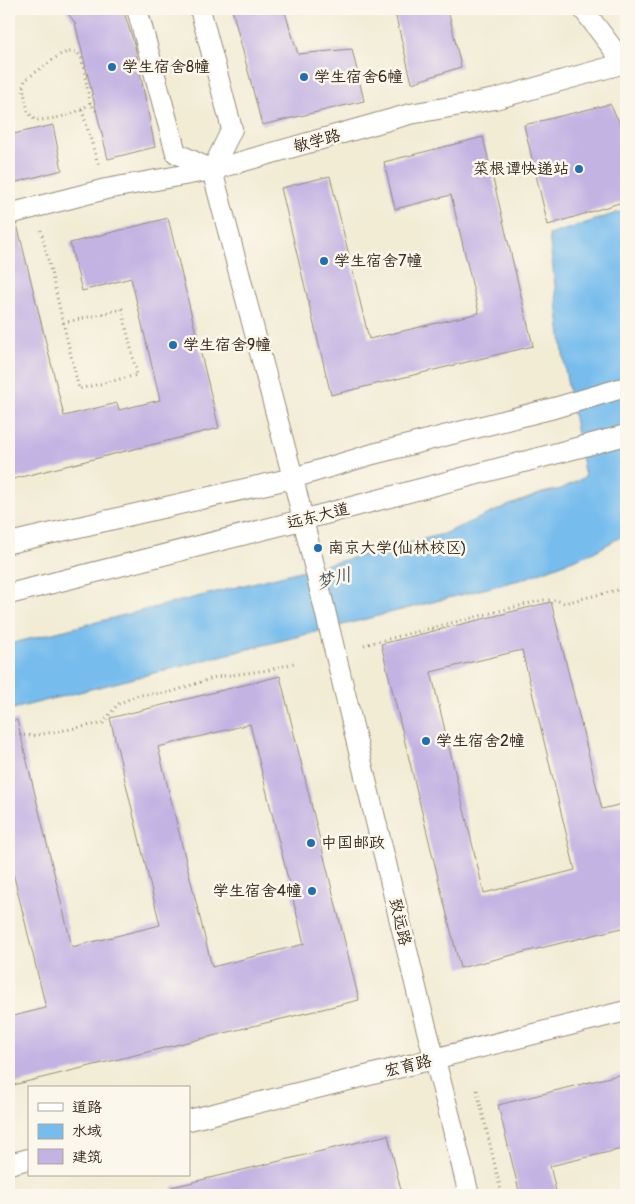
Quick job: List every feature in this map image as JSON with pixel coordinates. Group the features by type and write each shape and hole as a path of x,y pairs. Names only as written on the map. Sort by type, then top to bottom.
{"street":[{"path":"136,9 176,153 212,170 232,129 200,9"},
{"path":"582,9 625,65"},
{"name":"敏学路","path":"9,214 106,189 212,170 410,114 495,98 625,65"},
{"name":"致远路","path":"212,170 293,478 420,1004 469,1195"},
{"path":"9,542 293,478 374,454 554,408 626,387"},
{"name":"远东大道","path":"9,594 626,435"},
{"name":"宏育路","path":"190,1120 626,1011"},
{"path":"9,1164 28,1159"}],"path":[{"path":"90,103 82,110 43,120 35,120 28,112 22,87 25,80 61,54 77,52 82,59 90,103 96,111"},
{"path":"82,110 106,189"},
{"path":"35,207 63,323 79,389 138,375 122,308 63,323"},
{"path":"364,645 543,600 556,600 564,603 626,588"},
{"path":"9,734 32,736 103,723 118,704 138,694 168,693 216,677 269,670 294,663"},
{"path":"477,1090 502,1195"}],"water":[{"name":"梦川","path":"626,210 626,352 624,354 626,368 626,534 594,552 523,579 9,710 9,644 443,534 502,508 542,493 561,489 585,477 565,370 549,235"}],"building":[{"name":"学生宿舍8幢","path":"65,9 123,9 135,47 155,147 108,159 75,23"},
{"name":"学生宿舍6幢","path":"232,9 284,9 298,54 352,49 364,101 262,125"},
{"name":"学生宿舍6幢","path":"394,9 448,9 461,67 412,83"},
{"name":"菜根谭快递站","path":"610,104 626,135 626,201 548,225 524,125"},
{"path":"53,125 62,170 9,184 9,135"},
{"name":"学生宿舍7幢","path":"483,137 533,346 331,395 281,188 330,176 369,339 479,313 451,195 395,209 384,162"},
{"name":"学生宿舍9幢","path":"168,218 219,428 9,480 9,226 17,224 64,416 117,403 119,410 160,400 131,278 82,291 70,243"},
{"name":"学生宿舍2幢","path":"551,602 602,809 626,803 626,927 460,968 381,644","holes":["522,650 575,870 484,893 431,672"]},
{"name":"学生宿舍4幢","path":"280,676 359,1000 9,1086 9,1017 46,1008 9,856 9,721 17,720 72,947 160,925 110,718","holes":["250,724 304,944 212,967 158,747"]},
{"path":"626,1073 626,1148 550,1166 557,1195 520,1195 498,1105"},
{"path":"388,1135 402,1195 173,1195 172,1187"}],"place":[{"name":"学生宿舍8幢","path":"112,67"},
{"name":"学生宿舍6幢","path":"304,77"},
{"name":"菜根谭快递站","path":"579,169"},
{"name":"学生宿舍7幢","path":"324,261"},
{"name":"学生宿舍9幢","path":"173,345"},
{"name":"南京大学(仙林校区)","path":"318,548"},
{"name":"学生宿舍2幢","path":"426,741"},
{"name":"中国邮政","path":"311,843"},
{"name":"学生宿舍4幢","path":"312,891"}]}
